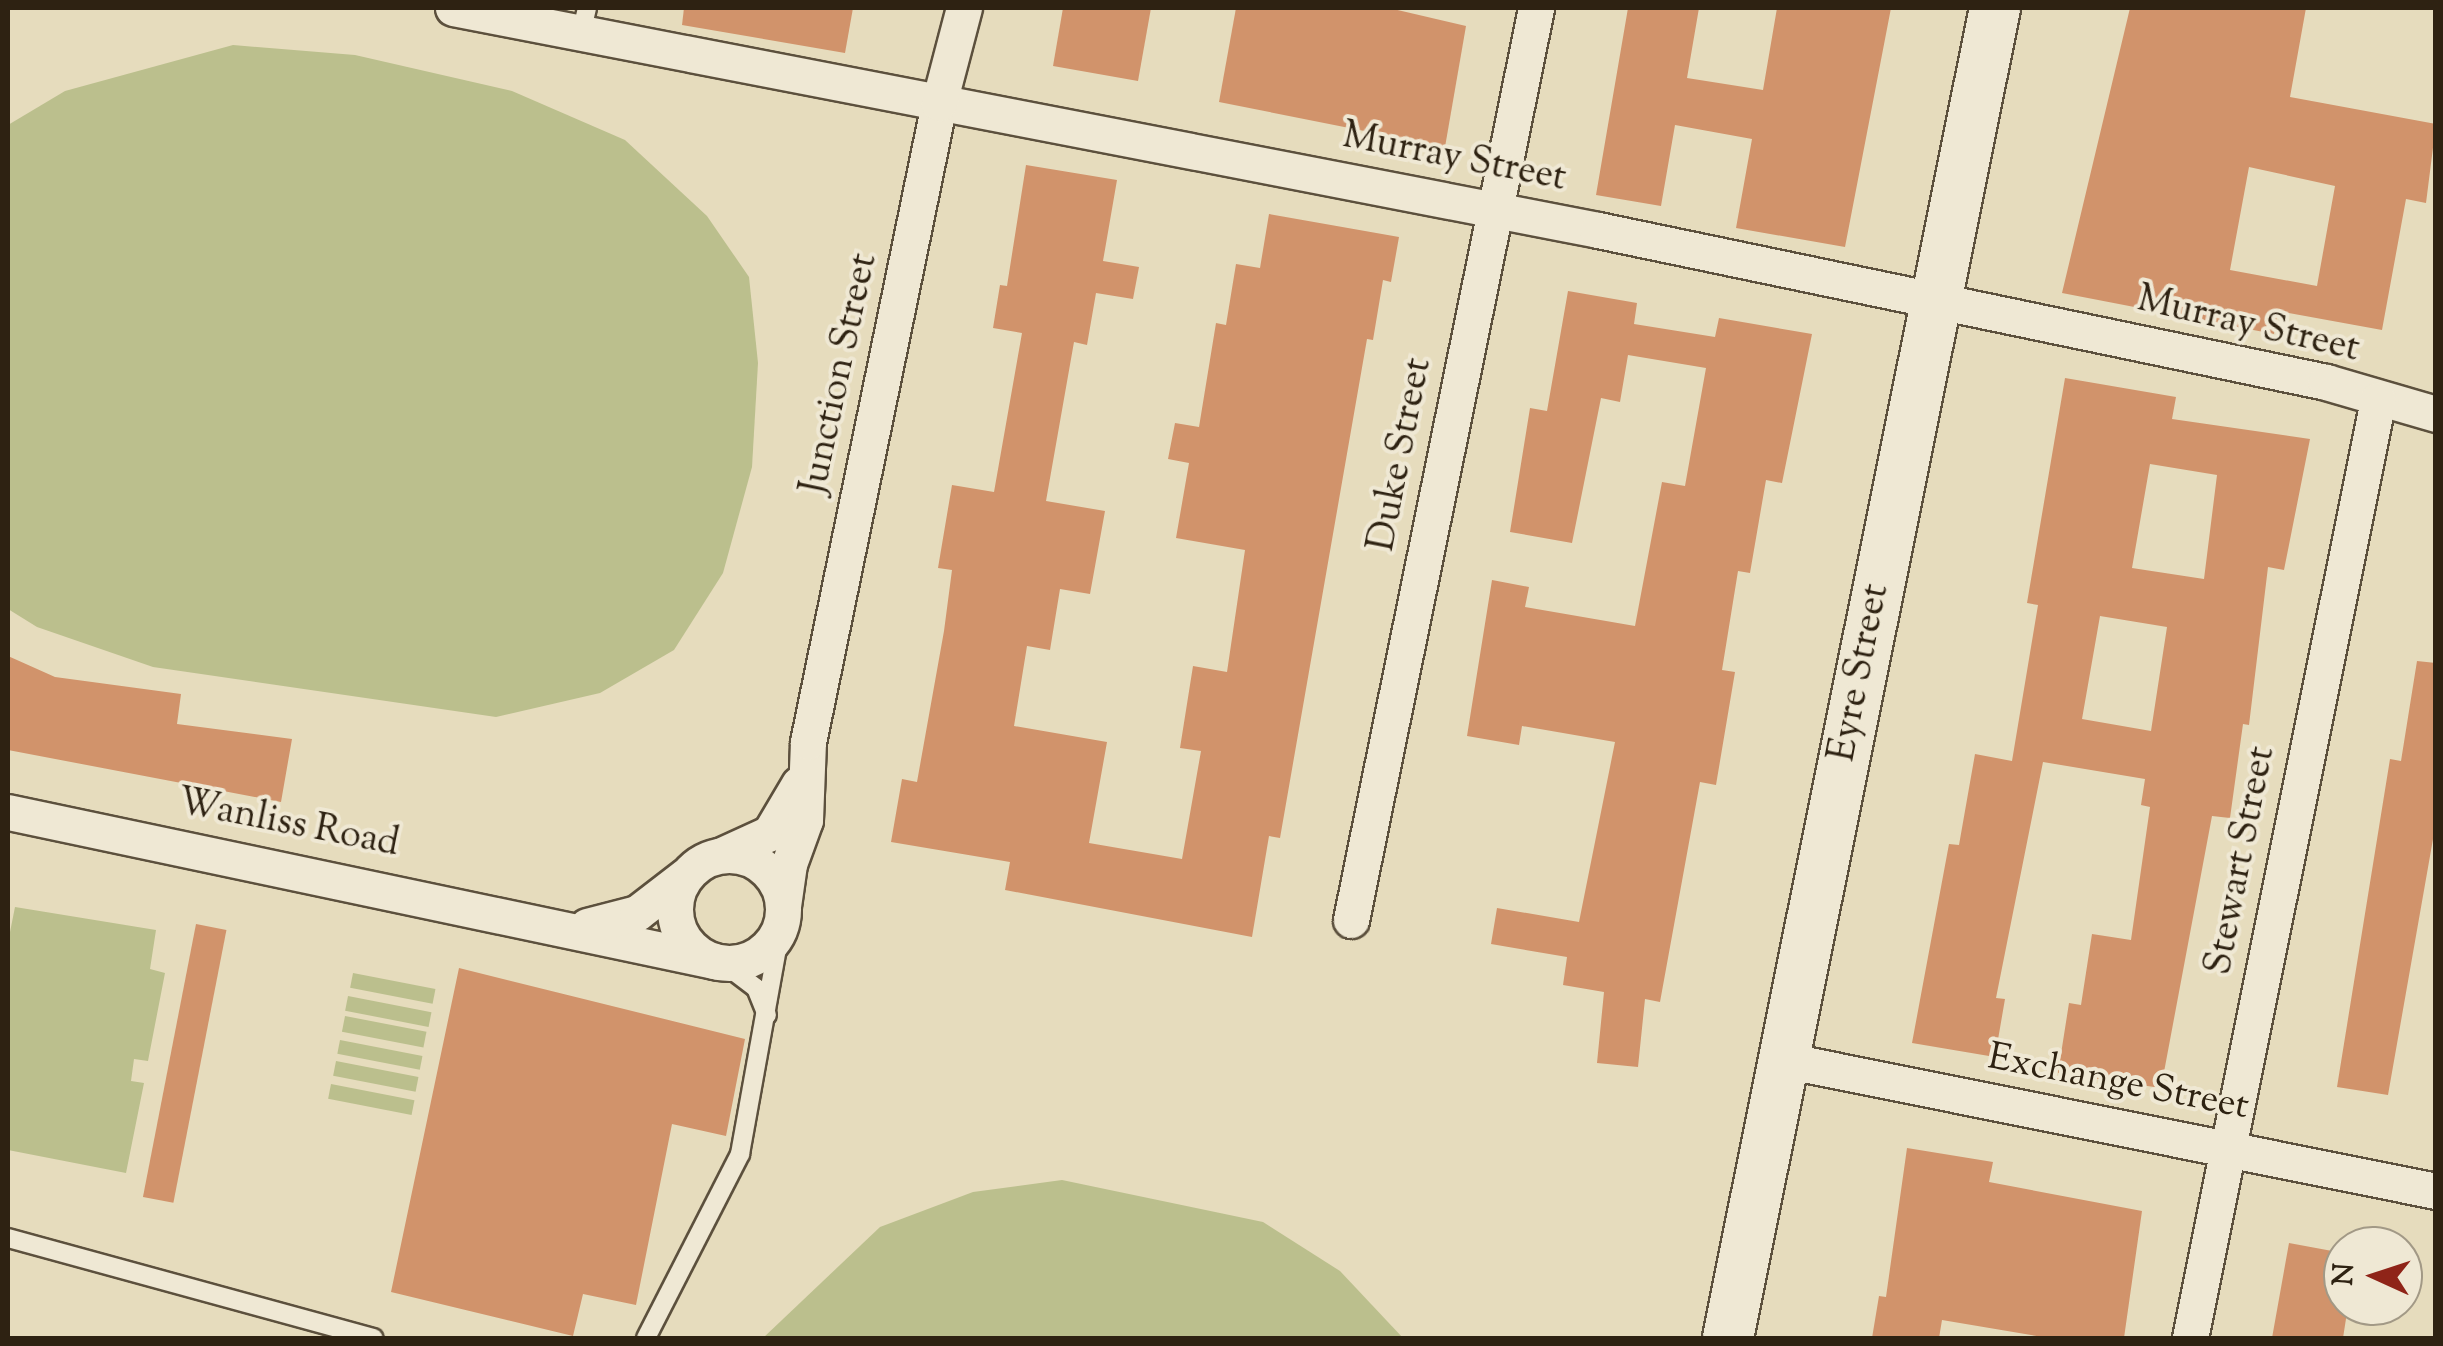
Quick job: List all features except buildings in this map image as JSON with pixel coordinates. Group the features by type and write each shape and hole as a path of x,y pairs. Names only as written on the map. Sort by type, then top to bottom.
{"main road":[{"name":"Eyre Street","path":"1728,1338 1995,8"}],"street":[{"name":"Murray Street","path":"453,8 584,21 938,102 1494,210 2326,382 2436,414"},
{"name":"Junction Street","path":"783,911 805,820 806,759 938,102 964,8"},
{"name":"Duke Street","path":"1351,920 1536,8"},
{"name":"Stewart Street","path":"2190,1338 2378,400"},
{"name":"Junction Street","path":"722,855 753,845 779,824 806,759"},
{"name":"Wanliss Road","path":"8,812 552,923 718,962"},
{"path":"722,855 742,856 768,871 783,911 763,952 718,962 689,946 676,920 678,890 688,873 722,855"},
{"name":"Wanliss Road","path":"552,923 624,919 688,873"},
{"name":"Exchange Street","path":"1784,1060 2436,1191"}],"lane":[{"path":"646,1338 736,1164 766,1026 783,911"},
{"path":"718,962 760,994 766,1026"},
{"path":"8,1238 374,1338"}],"green space":[{"path":"233,45 355,55 512,91 625,140 707,216 749,277 758,363 752,467 723,573 674,650 600,693 496,717 153,667 37,627 8,609 8,125 65,91"},
{"path":"15,907 156,930 150,969 165,973 148,1061 134,1059 131,1081 144,1083 126,1173 8,1150 8,942"},
{"path":"353,973 435,989 433,1004 350,988"},
{"path":"348,996 431,1012 429,1027 345,1011"},
{"path":"345,1016 426,1032 423,1048 342,1032"},
{"path":"340,1040 422,1056 420,1070 337,1054"},
{"path":"336,1061 418,1077 416,1092 333,1076"},
{"path":"331,1084 414,1100 412,1115 328,1099"},
{"path":"1062,1180 1263,1222 1340,1271 1403,1338 763,1338 880,1227 973,1192"}]}
